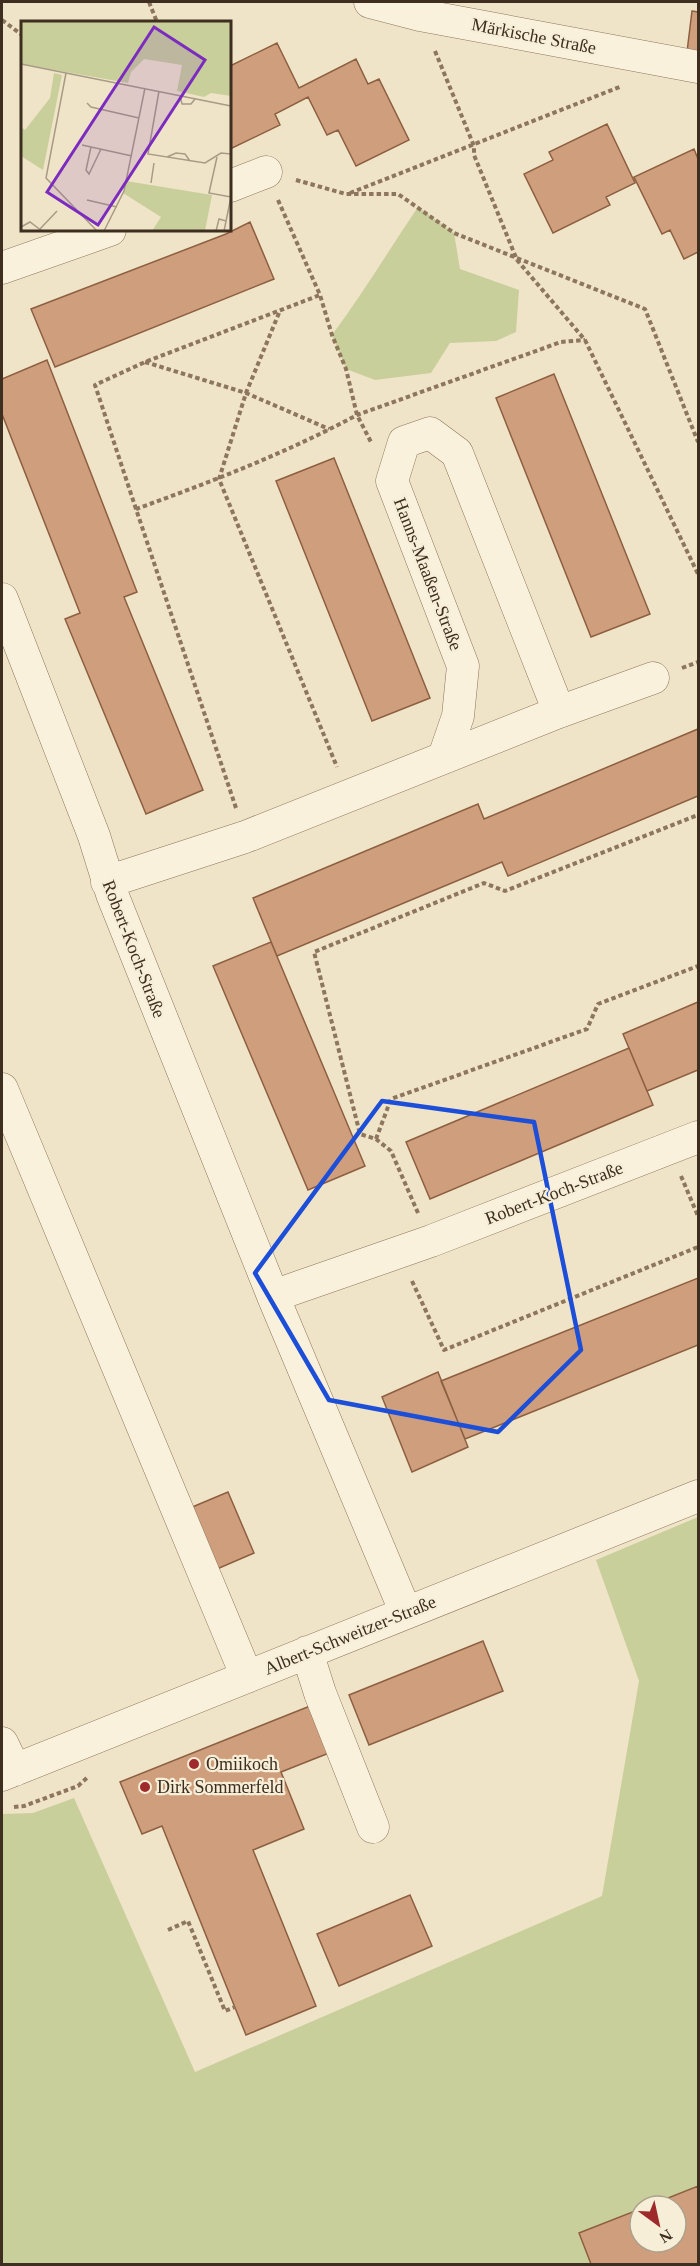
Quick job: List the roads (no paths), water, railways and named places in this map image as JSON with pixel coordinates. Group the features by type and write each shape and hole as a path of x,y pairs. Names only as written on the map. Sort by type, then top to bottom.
{"street":[{"name":"Märkische Straße","path":"370,2 420,15 699,67"},
{"path":"231,186 266,172"},
{"path":"2,268 107,231"},
{"name":"Hanns-Maaßen-Straße","path":"444,758 458,716 463,666 392,481 404,442 430,432 457,453 559,712"},
{"name":"Robert-Koch-Straße","path":"2,598 94,836 107,882 273,1296 406,1613"},
{"path":"107,882 245,837 559,712 653,678"},
{"path":"2,1089 247,1677"},
{"name":"Robert-Koch-Straße","path":"273,1296 431,1242 699,1137"},
{"name":"Albert-Schweitzer-Straße","path":"6,1763 247,1677 699,1496"},
{"path":"307,1652 320,1693 373,1827"}],"place":[{"name":"Omiikoch","path":"194,1764"},
{"name":"Dirk Sommerfeld","path":"145,1787"}]}
